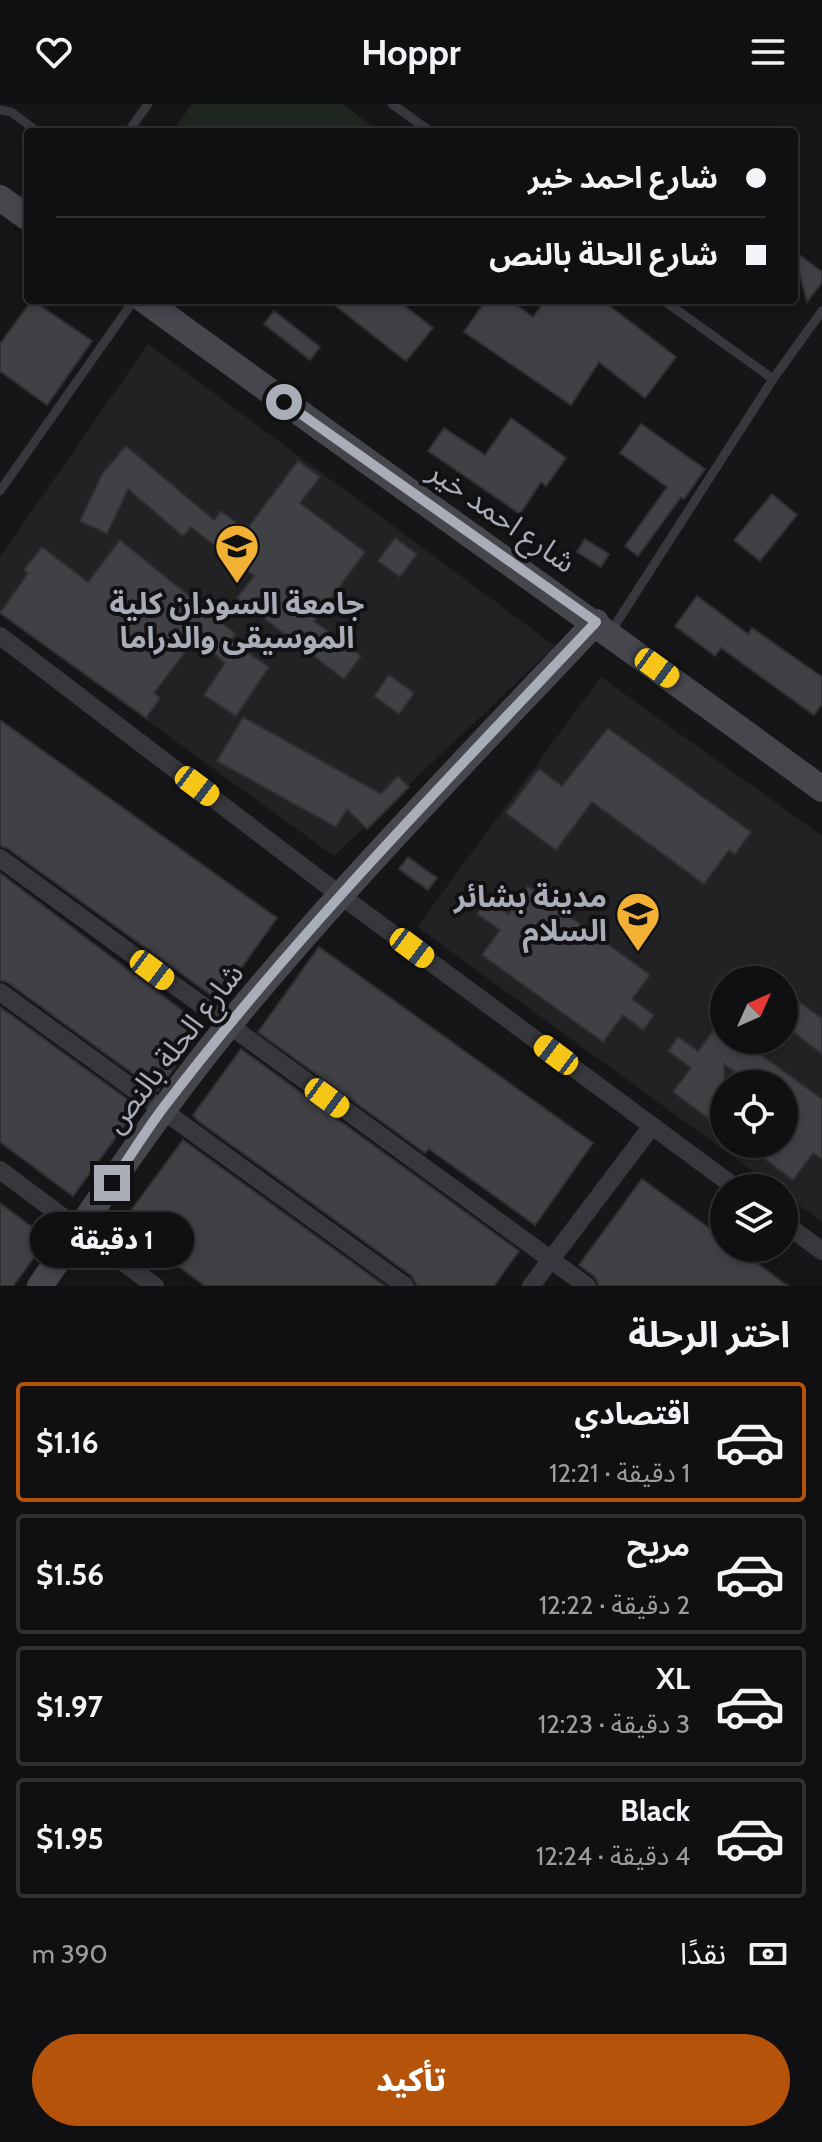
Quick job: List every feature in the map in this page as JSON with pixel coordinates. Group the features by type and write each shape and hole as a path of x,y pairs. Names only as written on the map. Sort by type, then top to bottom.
{"street":[{"path":"0,198 24,215"},
{"name":"شارع احمد خير","path":"149,304 603,628 822,789"},
{"name":"شارع الحلة بالنص","path":"40,1286 161,1111 228,1026 340,895 603,628"},
{"path":"1,638 340,895 717,1174"},
{"path":"0,858 587,1286"},
{"path":"0,992 405,1286"},
{"path":"531,1286 652,1126"},
{"path":"0,1170 155,1286"},
{"path":"798,1233 822,1251"}],"lane":[{"path":"131,128 148,104"},
{"path":"392,104 425,128"},
{"path":"0,110 11,112 33,128"},
{"path":"0,491 131,304"},
{"path":"669,304 773,379"},
{"path":"603,628 822,311"}],"shaded area":[{"path":"192,104 342,104 375,128 175,128"},
{"name":"جامعة السودان كلية الموسيقى والدراما","path":"148,344 555,646 334,856 0,614 0,557"},
{"name":"مدينة بشائر السلام","path":"601,677 822,836 822,1222 798,1204 798,1174 757,1174 735,1158 798,1158 798,1070 710,1070 710,1140 417,927"}],"building":[{"path":"798,254 822,272 822,282 807,302"},
{"path":"29,304 38,304 92,341 47,405 0,371 0,344"},
{"path":"333,304 402,304 433,328 406,361"},
{"path":"483,304 515,304 533,317 543,304 607,304 676,357 645,398 599,362 571,405 464,332"},
{"path":"274,311 320,347 310,360 264,324"},
{"path":"511,418 566,458 546,486 541,482 520,514 428,451 444,428 485,455"},
{"path":"641,424 705,469 638,556 625,546 667,487 620,453"},
{"path":"126,446 214,520 221,511 246,530 298,461 320,477 300,503 365,552 314,621 361,656 344,679 237,598 254,576 191,527 183,536 128,489 107,534 80,521 102,474"},
{"path":"772,494 797,515 760,561 734,540"},
{"path":"395,538 417,554 400,577 378,561"},
{"path":"585,539 609,554 601,567 577,552"},
{"path":"120,540 236,634 230,640 269,667 236,716 204,695 225,663 196,638 154,693 160,698 146,718 0,613 28,573 24,570 42,547 88,582"},
{"path":"697,596 748,634 752,628 822,677 822,704 814,715 721,648 715,656 675,626"},
{"path":"389,675 414,693 399,714 374,696"},
{"path":"243,717 381,794 398,776 409,787 367,829 347,809 336,827 217,761"},
{"path":"0,720 277,918 218,1000 7,848 0,846"},
{"path":"608,728 751,832 735,854 729,850 704,884 592,802 556,850 506,813 539,769 562,786"},
{"path":"408,857 437,878 428,890 399,869"},
{"path":"0,873 204,1027 157,1091 7,982 0,980"},
{"path":"528,886 650,975 632,999 654,1015 643,1030 623,1015 603,1042 482,955 500,930 477,914 488,899 508,914"},
{"path":"319,947 593,1143 535,1225 429,1149 425,1153 258,1032"},
{"path":"798,1001 822,1018 822,1054 798,1036"},
{"path":"0,1007 138,1107 73,1196 0,1142"},
{"path":"710,1035 710,1054 759,1054 782,1070 732,1070 724,1064 724,1070 710,1070 710,1120 673,1092 691,1068 668,1051 678,1037 698,1051"},
{"path":"241,1049 519,1251 494,1286 417,1286 412,1276 197,1120 193,1115"},
{"path":"798,1082 822,1099 822,1159 813,1153 797,1174 785,1174 763,1158 798,1158"},
{"path":"183,1140 385,1286 205,1286 121,1224"},
{"path":"642,1179 710,1229 710,1262 755,1262 788,1286 599,1286 595,1277 579,1265"},
{"path":"0,1203 48,1239 13,1286 0,1286"}],"place":[{"name":"جامعة السودان كلية الموسيقى والدراما","path":"237,585"},
{"name":"مدينة بشائر السلام","path":"638,953"}],"route":[{"path":"112,1183 161,1111 228,1026 340,895 596,622 284,402"}]}
